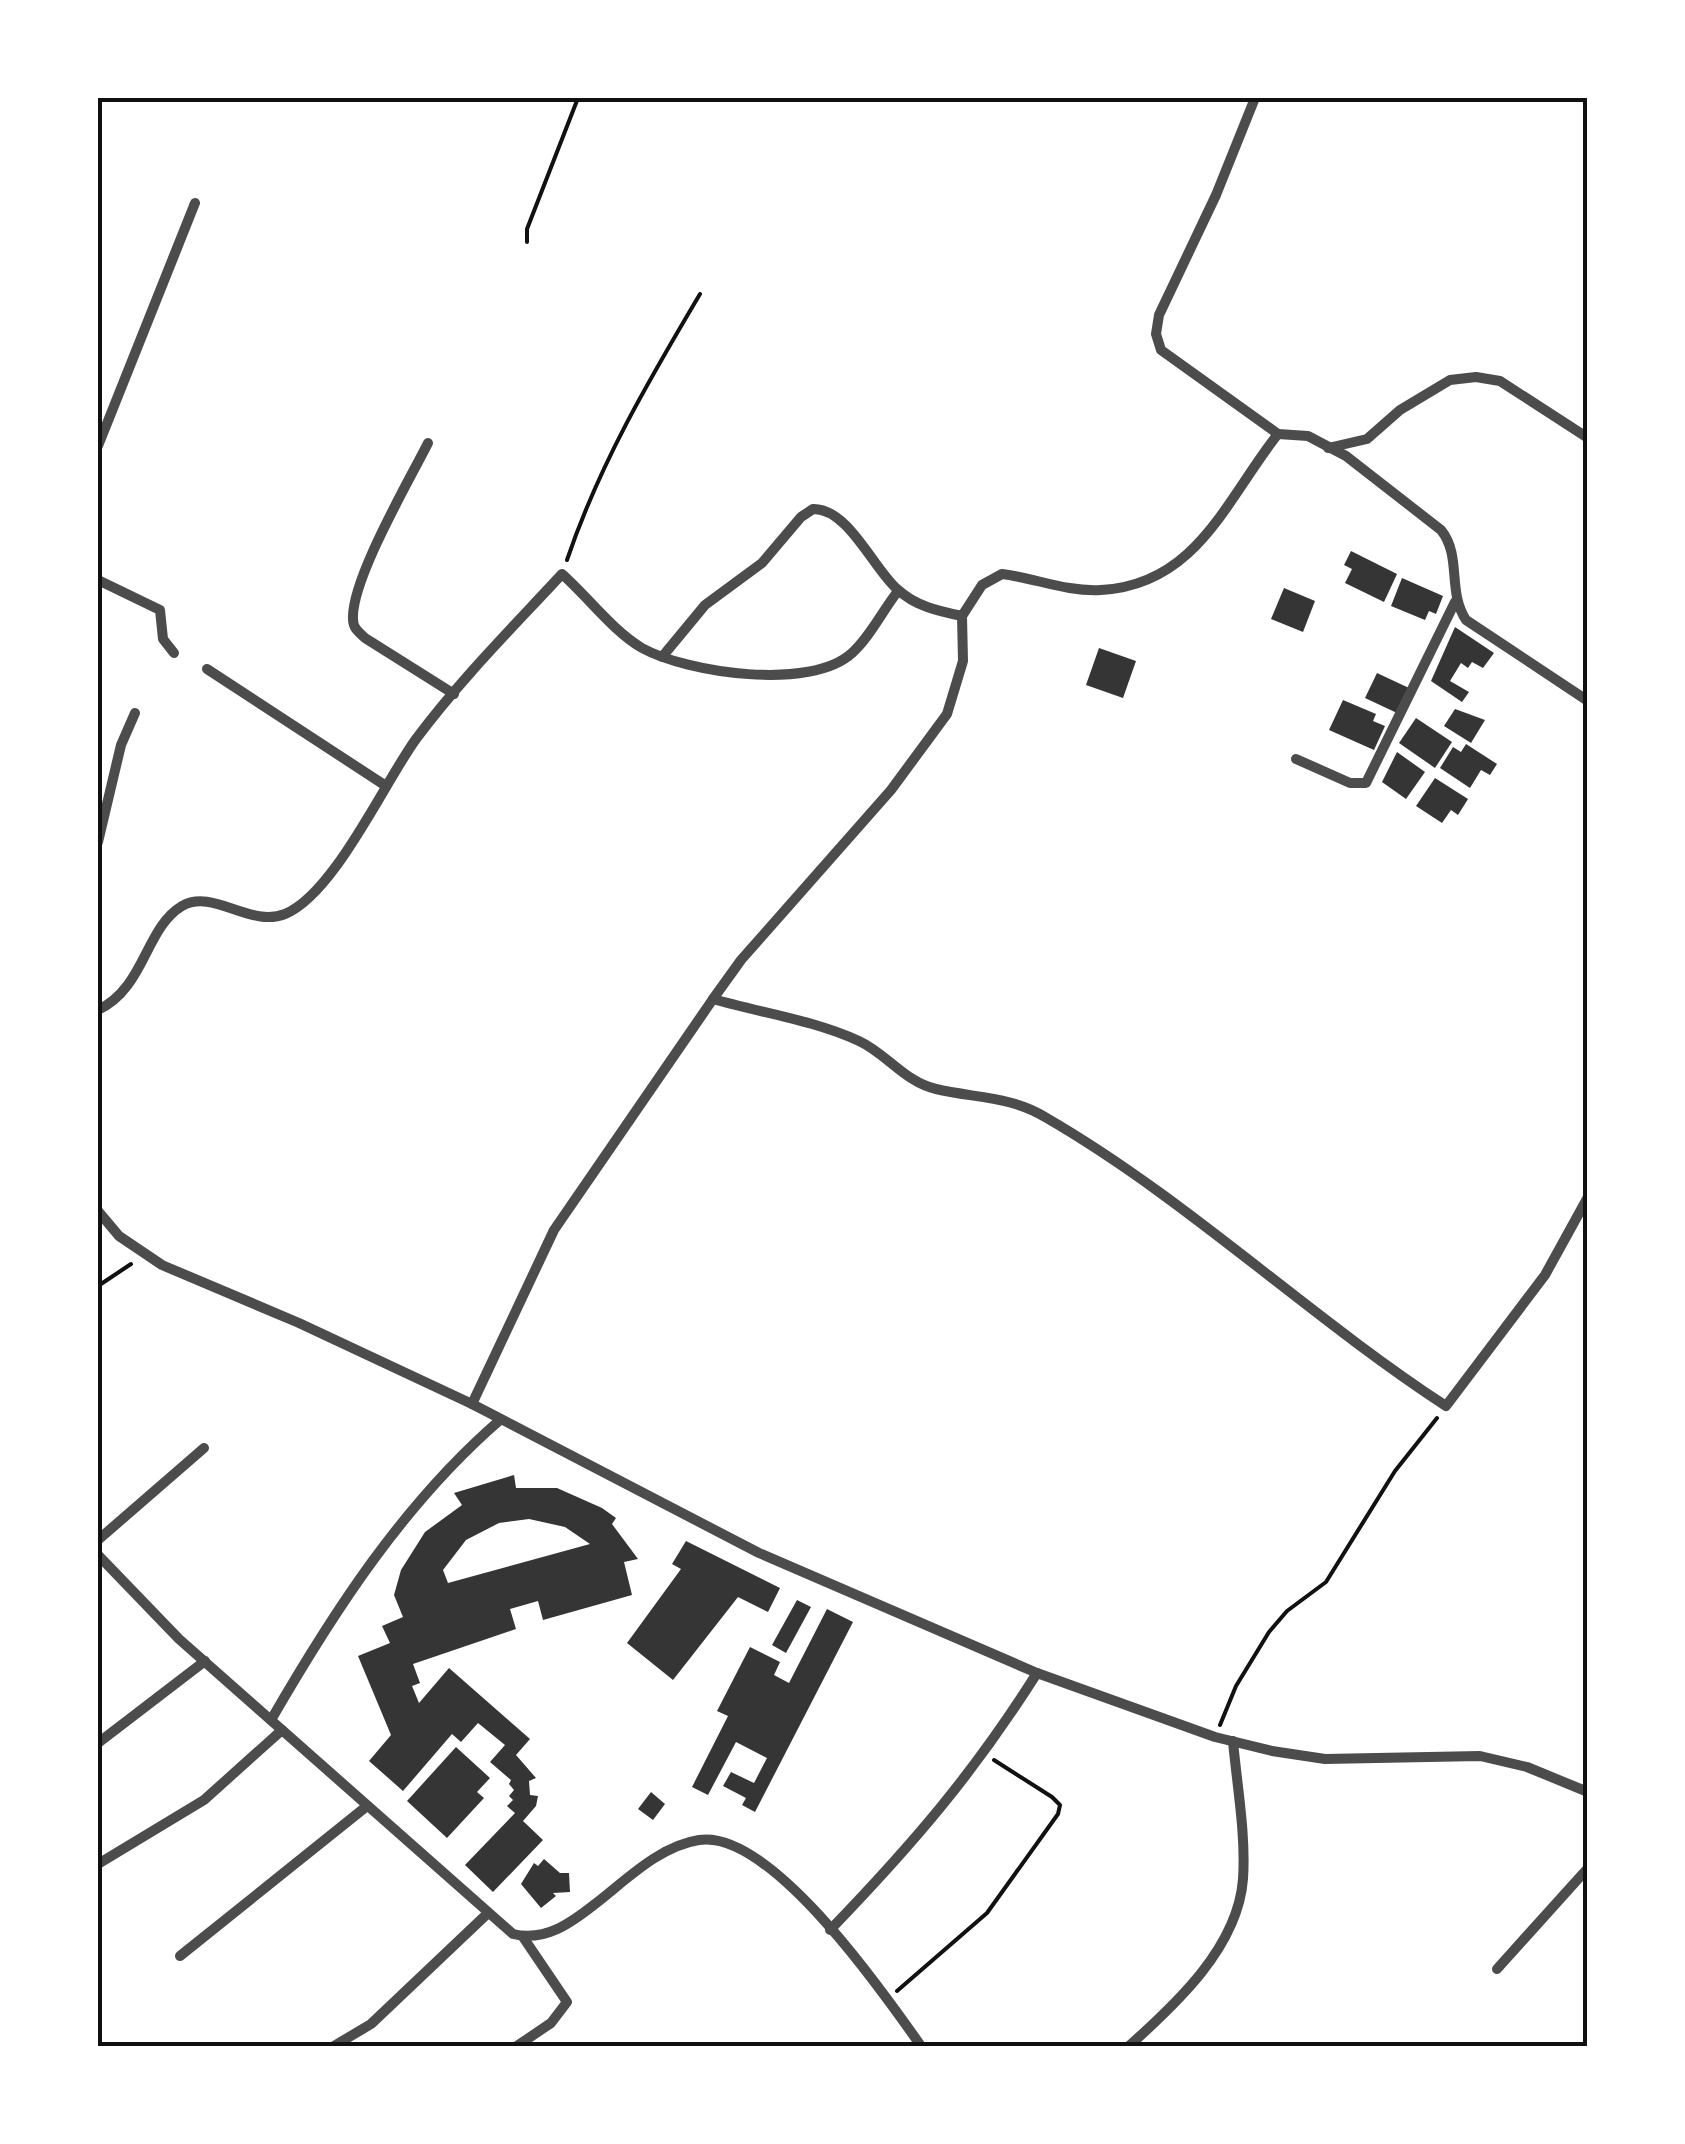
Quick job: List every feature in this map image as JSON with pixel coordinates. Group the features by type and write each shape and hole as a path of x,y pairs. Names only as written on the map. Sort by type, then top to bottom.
{"street":[{"path":"1255,98 1216,195 1158,315 1156,334 1161,350 1278,434 1308,436 1346,456 1442,530 1451,542 1455,602 1466,620 1588,702"},
{"path":"98,446 195,203"},
{"path":"1328,448 1367,440 1400,410 1450,380 1476,377 1500,381 1588,438"},
{"path":"472,1404 554,1230 741,960 891,790 947,714 962,661 962,616 982,585 1002,574 1067,589 1100,590 1154,575 1210,535 1244,478 1278,434"},
{"path":"428,443 360,583 352,615 354,627 365,638 454,694"},
{"path":"662,657 706,605 762,563 801,517 814,509 834,514 898,590 934,611 962,616"},
{"path":"98,1010 113,1003 133,980 164,926 181,906 199,901 257,918 286,914 314,891 341,858 416,740 562,574 639,646 692,666 758,673 819,669 851,654 898,590"},
{"path":"98,580 160,610 163,639 174,653"},
{"path":"1296,759 1350,782 1366,783 1455,602"},
{"path":"207,669 386,786"},
{"path":"98,842 120,745 135,713"},
{"path":"713,1000 833,1029 872,1047 908,1076 935,1089 994,1097 1041,1114 1184,1212 1351,1342 1446,1406 1545,1275 1588,1197"},
{"path":"98,1211 118,1236 145,1255 472,1404 759,1553 1036,1673 1233,1741 1326,1760 1480,1756 1528,1767 1588,1792"},
{"path":"271,1720 313,1648 374,1559 433,1484 500,1420"},
{"path":"98,1540 204,1448"},
{"path":"98,1555 205,1661 512,1934 523,1937 566,1926 671,1850 698,1840 719,1839 760,1857 830,1930 888,1999 921,2046"},
{"path":"98,1574 108,1566"},
{"path":"98,1743 205,1661"},
{"path":"830,1930 896,1861 986,1755 1036,1673"},
{"path":"98,1864 204,1800 282,1730"},
{"path":"1129,2046 1218,1951 1232,1925 1243,1881 1233,1741"},
{"path":"180,1956 367,1806"},
{"path":"1497,1970 1588,1868"},
{"path":"334,2046 371,2024 486,1914"},
{"path":"518,2046 551,2024 567,2002 523,1937"}],"path":[{"path":"527,242 528,228 578,98"},
{"path":"562,574 584,508 633,408 700,294"},
{"path":"98,1286 145,1255"},
{"path":"1216,1736 1236,1686 1268,1632 1287,1611 1326,1582 1394,1471 1446,1406"},
{"path":"888,1999 988,1913 1058,1814 1060,1805 1052,1797 986,1755"}],"building":[{"path":"1351,551 1397,574 1384,602 1345,583 1352,569 1344,565"},
{"path":"1402,578 1443,596 1436,614 1429,611 1425,620 1391,606"},
{"path":"1284,588 1315,601 1303,632 1271,619"},
{"path":"1455,627 1494,653 1483,668 1472,662 1468,668 1461,663 1450,681 1469,692 1462,702 1431,681"},
{"path":"1099,648 1136,661 1123,698 1086,685"},
{"path":"1377,673 1409,688 1397,713 1365,698"},
{"path":"1343,700 1376,714 1373,721 1385,726 1374,750 1329,730"},
{"path":"1455,709 1485,720 1471,743 1444,726"},
{"path":"1416,718 1452,742 1435,768 1399,743"},
{"path":"1466,744 1497,764 1490,775 1481,770 1470,788 1440,768 1453,747 1461,752"},
{"path":"1397,752 1425,772 1406,799 1382,782"},
{"path":"1435,778 1468,799 1458,815 1451,810 1442,823 1416,806"},
{"path":"514,1475 516,1488 557,1488 616,1518 612,1524 638,1559 624,1562 632,1595 543,1620 538,1601 510,1609 516,1629 413,1664 420,1683 412,1686 419,1703 449,1668 530,1739 516,1755 536,1778 529,1781 530,1795 538,1796 536,1806 523,1821 543,1840 493,1892 465,1865 515,1813 507,1806 513,1800 509,1796 514,1790 509,1784 511,1780 490,1762 505,1745 478,1723 461,1742 452,1734 403,1791 369,1761 391,1735 358,1656 390,1643 382,1626 403,1617 394,1595 401,1570 425,1532 462,1505 454,1493","holes":["529,1519 565,1527 590,1544 448,1583 443,1570 466,1540 499,1523"]},
{"path":"686,1541 780,1588 768,1612 738,1597 673,1680 627,1643 681,1569 672,1564"},
{"path":"797,1600 811,1607 786,1653 772,1645"},
{"path":"827,1609 853,1622 755,1812 742,1805 746,1798 723,1786 731,1772 754,1783 767,1758 736,1742 708,1795 692,1787 728,1716 717,1711 750,1647 780,1662 774,1675 789,1683"},
{"path":"456,1747 490,1778 477,1792 484,1798 447,1838 407,1801"},
{"path":"651,1792 665,1804 653,1820 638,1809"},
{"path":"544,1859 560,1873 569,1873 570,1892 553,1893 556,1896 541,1908 521,1884 534,1863 538,1866"}]}
